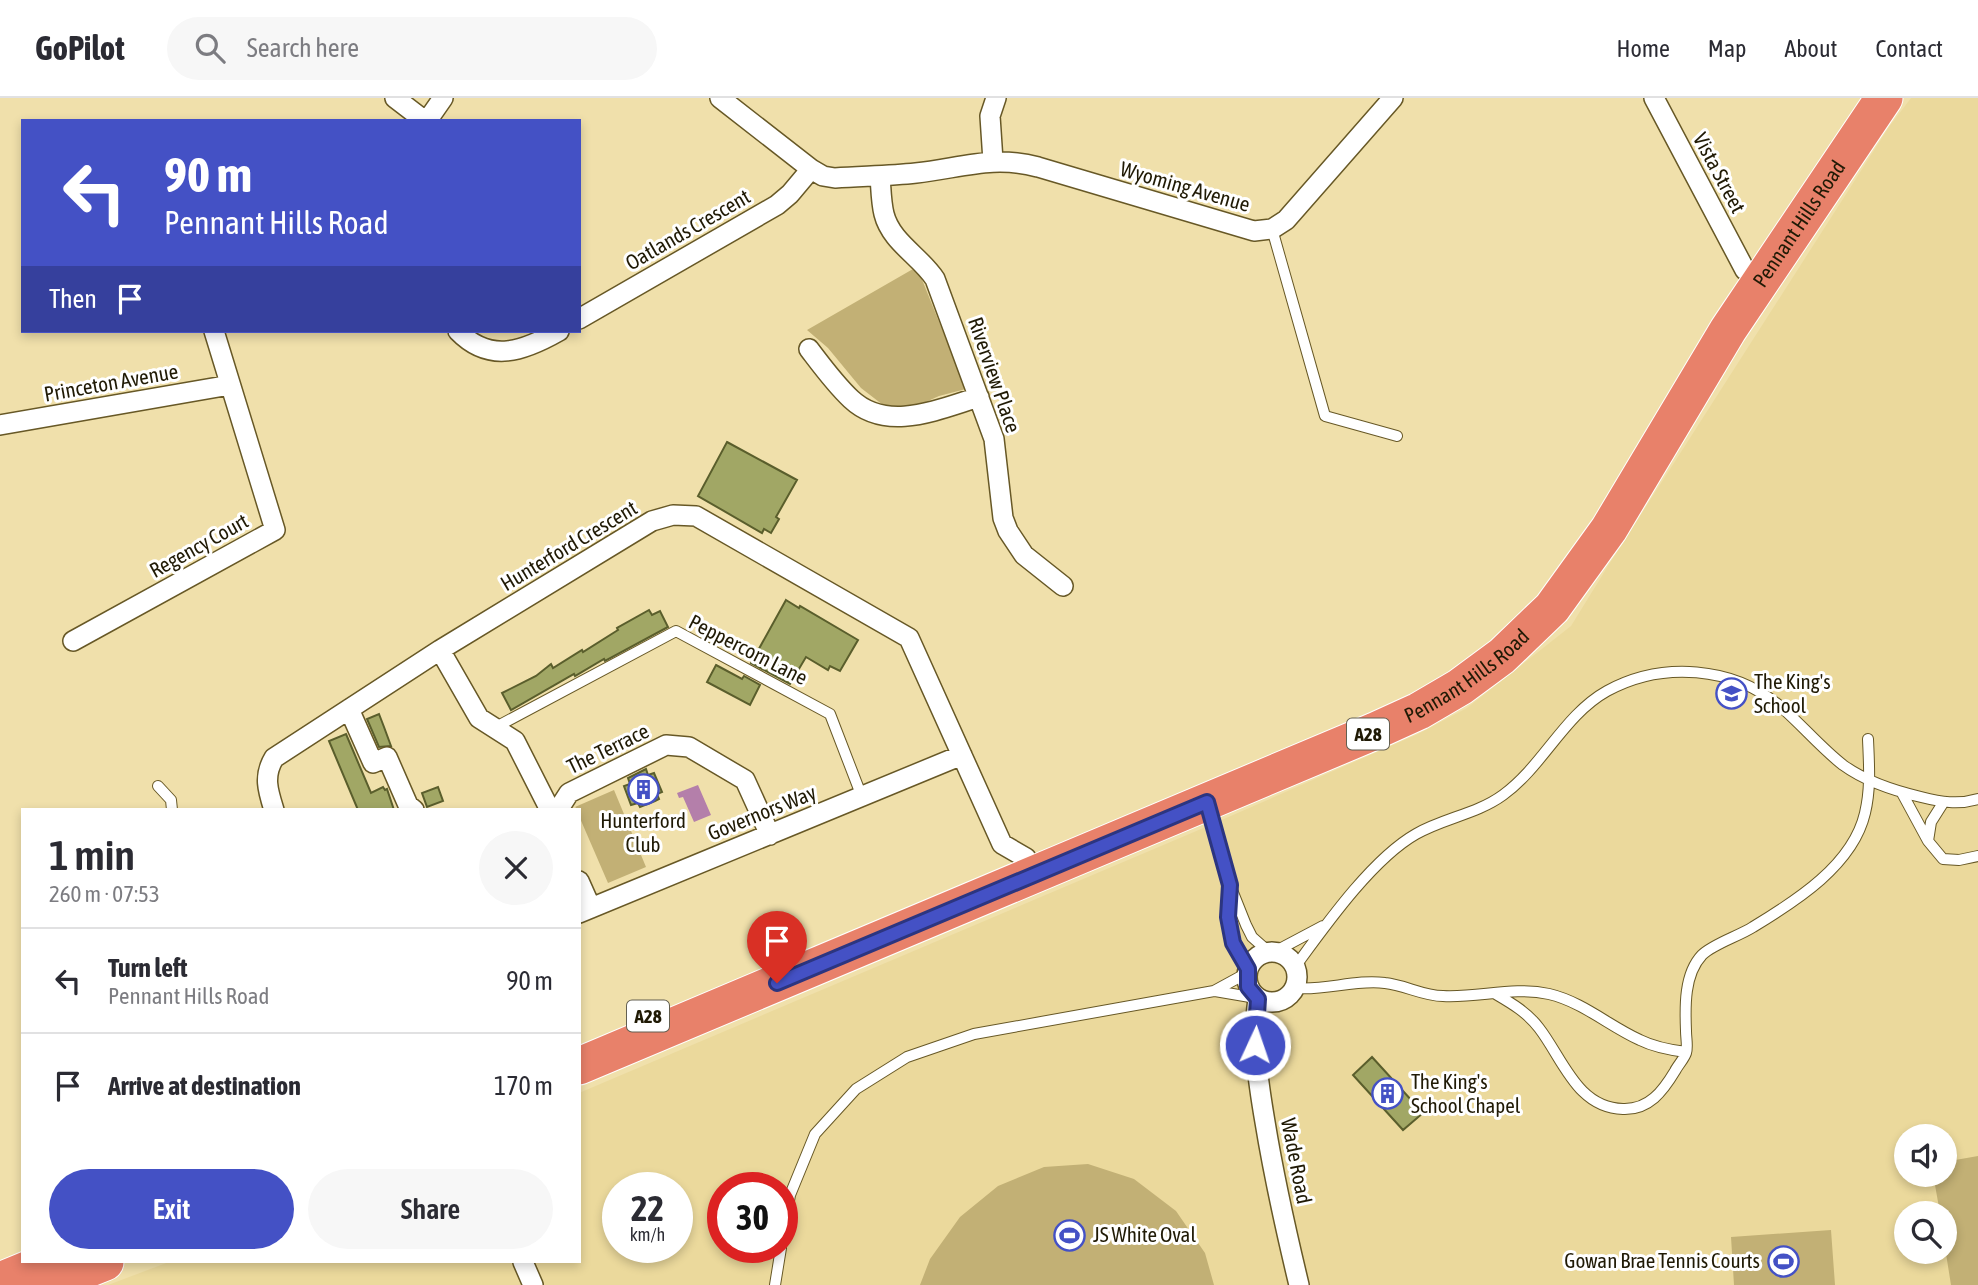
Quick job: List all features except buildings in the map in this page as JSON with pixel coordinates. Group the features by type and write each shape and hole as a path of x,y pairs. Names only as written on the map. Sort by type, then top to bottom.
{"highway":[{"name":"Pennant Hills Road","path":"581,1042 716,989 1014,851 1394,701 1426,685 1476,652 1528,605 1577,541 1745,270 1864,98"},
{"name":"Pennant Hills Road","path":"581,1065 1419,711 1461,687 1529,633 1552,608 1609,529 1728,330 1884,98"},
{"path":"0,1280 43,1263"},
{"path":"48,1285 103,1263"}],"street":[{"path":"395,98 423,119"},
{"path":"427,119 443,98"},
{"path":"720,98 811,169"},
{"path":"993,161 990,116 996,98"},
{"name":"Wyoming Avenue","path":"811,169 829,177 880,176 934,171 993,161 1023,163 1244,229 1272,229 1293,213 1393,98"},
{"name":"Vista Street","path":"1654,98 1745,270"},
{"name":"Oatlands Crescent","path":"581,318 777,205 811,169"},
{"name":"Riverview Place","path":"880,176 884,215 903,245 927,266 935,279 979,397 996,448 1002,510 1008,531 1024,555 1063,586"},
{"name":"Regency Court","path":"73,641 275,530 215,333"},
{"path":"460,333 481,348 510,351 537,344 556,333"},
{"path":"809,349 852,400 870,411 890,417 915,416 979,397"},
{"name":"Princeton Avenue","path":"0,425 230,385"},
{"name":"Hunterford Crescent","path":"273,808 268,789 267,770 274,758 440,650 652,521 673,515 696,516 909,638 962,755 1014,851"},
{"path":"440,650 480,718 515,741 549,808"},
{"path":"349,709 373,763 387,757 412,808"},
{"name":"The Terrace","path":"558,808 569,793 666,745 681,745 745,780 770,835"},
{"name":"Governors Way","path":"585,911 962,755"},
{"path":"581,891 585,911"},
{"path":"1255,1045 1289,994 1297,974 1287,957 1272,952 1256,958 1248,971 1248,987 1257,998 1270,1003 1289,994"},
{"name":"Wade Road","path":"1257,998 1256,1064 1273,1172 1299,1285"},
{"path":"523,1263 533,1285"}],"lane":[{"path":"1272,229 1325,416 1397,436"},
{"name":"Peppercorn Lane","path":"496,727 676,631 830,714 862,797"},
{"path":"1295,967 1326,924 1398,845 1433,826 1485,807 1503,795 1537,765 1576,715 1604,692 1638,677 1681,671 1708,673 1734,680 1761,692 1779,705 1843,765 1870,779 1902,793 1943,803 1962,804 1978,799"},
{"path":"1494,993 1528,1016 1576,1084 1598,1104 1621,1109 1638,1108 1653,1100 1665,1087 1686,1052 1690,977 1703,954 1751,929 1794,901 1836,864 1857,837 1865,813 1870,779 1868,739"},
{"path":"158,786 171,800 172,808"},
{"path":"1902,793 1928,841 1943,859 1959,860 1978,856"},
{"path":"1207,802 1230,885 1252,937 1272,952 1326,924"},
{"path":"1928,841 1931,822 1943,803"},
{"path":"1214,991 1248,971 1233,943 1228,917 1230,885"},
{"path":"1289,994 1367,982 1387,983 1442,996 1531,991 1552,995 1594,1013 1640,1040 1686,1052"},
{"path":"798,1175 815,1134 856,1089 906,1057 974,1034 1214,991 1257,998"},
{"path":"775,1285 779,1263"}],"shaded area":[{"name":"The King's School","path":"1911,98 1978,98 1978,1285 108,1285 166,1263 581,1263 581,1092 1418,734 1467,708 1571,626 1889,127"},
{"path":"913,269 921,277 966,389 939,396 908,410 883,405 861,388 828,348 807,330"},
{"path":"698,785 711,815 694,822 683,797 679,798 677,793"},
{"path":"614,790 646,867 608,883 581,821 581,808 575,807"},
{"path":"1978,1156 1978,1285 1951,1285 1948,1264 1957,1264 1957,1201 1938,1201 1935,1187 1957,1187 1957,1160"},
{"name":"JS White Oval","path":"1088,1164 1134,1179 1176,1211 1205,1253 1214,1285 920,1285 930,1259 960,1217 998,1186 1044,1167"},
{"name":"Gowan Brae Tennis Courts","path":"1831,1230 1835,1285 1734,1285 1731,1237"}],"place":[{"name":"The King's School","path":"1731,694"},
{"name":"Hunterford Club","path":"643,789"},
{"name":"The King's School Chapel","path":"1388,1094"},
{"name":"JS White Oval","path":"1070,1235"},
{"name":"Gowan Brae Tennis Courts","path":"1783,1261"}],"route":[{"path":"777,983 1207,802 1230,885 1228,917 1233,943 1248,969 1248,987 1258,999 1255,1045"}]}
